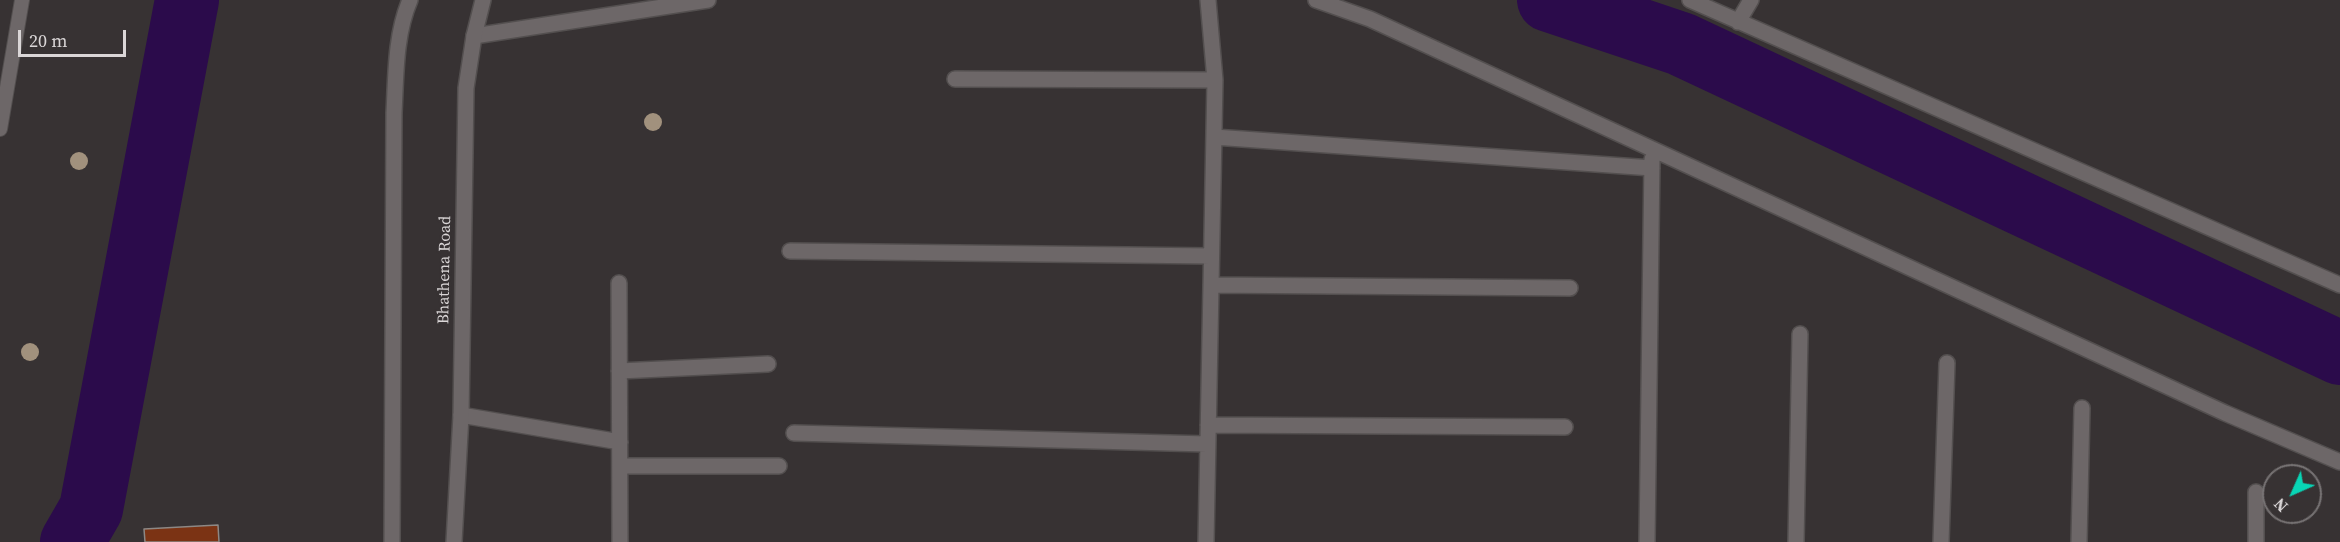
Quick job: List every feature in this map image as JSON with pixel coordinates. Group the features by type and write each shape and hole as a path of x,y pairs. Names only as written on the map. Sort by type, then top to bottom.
{"street":[{"path":"392,542 394,113 396,59 405,12 410,0"},
{"name":"Bhathena Road","path":"454,542 461,415 466,88 474,36 483,0"},
{"path":"474,36 708,0"},
{"path":"1206,542 1215,80 1208,0"},
{"path":"1316,0 1370,19 2225,414 2340,462"},
{"path":"1690,0 2340,285"},
{"path":"1738,22 1751,0"},
{"path":"955,79 1215,80"},
{"path":"1214,137 1652,168"},
{"path":"1647,542 1652,150"},
{"path":"790,251 1211,256"},
{"path":"619,283 620,542"},
{"path":"1211,285 1570,288"},
{"path":"1796,542 1800,334"},
{"path":"1941,542 1947,363"},
{"path":"619,371 768,364"},
{"path":"2079,542 2082,408"},
{"path":"461,415 620,442"},
{"path":"1208,425 1565,427"},
{"path":"794,433 1207,444"},
{"path":"620,466 779,466"},
{"path":"2256,492 2256,542"}],"lane":[{"path":"0,129 22,0"}],"building":[{"path":"218,525 219,542 145,542 144,529"}],"waterway":[{"path":"72,542 91,509 187,0"},
{"path":"1549,0 1681,44 2340,353"}]}
